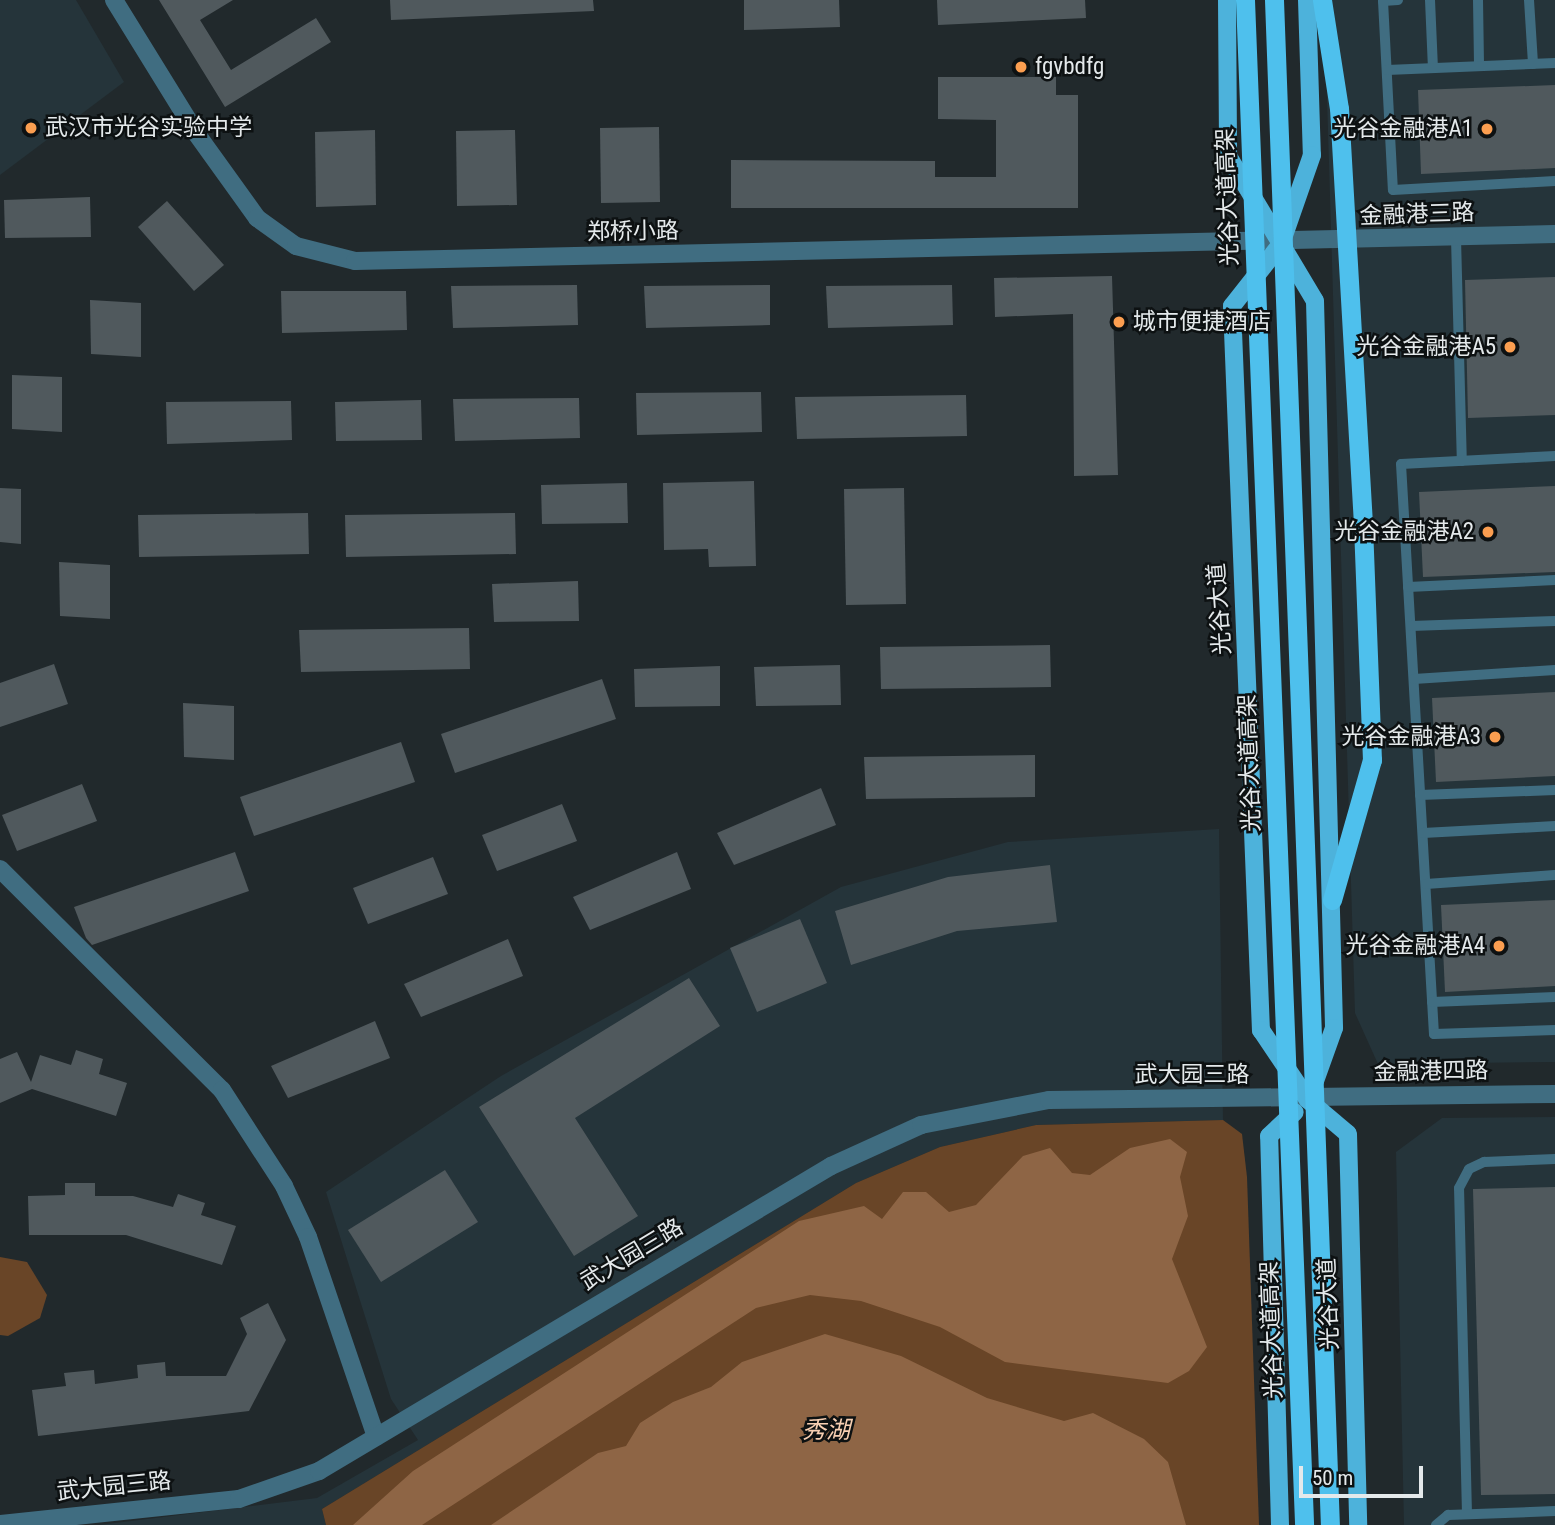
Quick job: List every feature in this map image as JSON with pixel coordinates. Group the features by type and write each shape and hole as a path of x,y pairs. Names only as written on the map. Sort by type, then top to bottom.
{"highway":[{"name":"光谷大道高架","path":"1245,0 1304,1525"},
{"path":"1273,0 1330,1525"},
{"path":"1322,0 1339,108 1363,522 1372,760 1332,900"}],"main road":[{"path":"1227,0 1228,156 1315,301 1334,1028 1308,1100 1269,1136 1280,1525"},
{"name":"光谷大道","path":"1307,0 1312,155 1281,244 1232,306 1235,460 1261,1030 1308,1100 1348,1134 1358,1525"}],"street":[{"name":"郑桥小路","path":"114,0 196,133 257,218 296,246 355,261 1281,244"},
{"name":"金融港三路","path":"1281,244 1555,234"},
{"path":"0,869 222,1090 284,1186 308,1237 376,1437"},
{"name":"金融港四路","path":"1308,1100 1555,1094"},
{"name":"武大园三路","path":"0,1524 239,1499 319,1471 831,1166 920,1125 1049,1100 1308,1100"}],"lane":[{"path":"1398,0 1383,1 1393,190 1555,181"},
{"path":"1430,0 1433,68"},
{"path":"1478,0 1479,66"},
{"path":"1529,0 1532,64"},
{"path":"1387,70 1555,63"},
{"path":"1456,238 1462,461"},
{"path":"1555,456 1401,464 1434,1034 1555,1030"},
{"path":"1408,587 1555,580"},
{"path":"1411,626 1555,621"},
{"path":"1414,679 1555,670"},
{"path":"1420,795 1555,790"},
{"path":"1423,832 1555,826"},
{"path":"1426,884 1555,875"},
{"path":"1432,1002 1555,997"},
{"path":"1467,1514 1460,1188 1469,1169 1484,1162 1555,1159"},
{"path":"1436,1525 1448,1515 1555,1511"}],"shaded area":[{"name":"武汉市光谷实验中学","path":"0,0 76,0 124,82 0,175"},
{"path":"1324,0 1555,0 1555,1062 1378,1064 1355,1013"},
{"path":"1219,829 1223,1120 1036,1125 940,1147 856,1183 322,1509 326,1525 99,1525 317,1498 418,1440 391,1399 326,1192 501,1076 841,887 1008,842"},
{"path":"1555,1117 1555,1525 1404,1525 1396,1152 1442,1118"},
{"path":"1223,1120 1242,1134 1247,1177 1259,1525 326,1525 322,1509 856,1183 940,1147 1036,1125"},
{"path":"0,1257 27,1262 47,1295 40,1318 8,1336 0,1335"}],"water":[{"path":"1170,1139 1187,1152 1180,1177 1188,1216 1172,1259 1207,1347 1189,1371 1168,1383 1005,1362 940,1327 861,1301 810,1295 756,1308 422,1525 353,1525 413,1471 799,1221 864,1206 882,1219 903,1192 926,1192 949,1212 976,1205 1023,1156 1050,1148 1072,1173 1090,1175 1130,1148"},
{"name":"秀湖","path":"825,1334 901,1356 987,1398 1064,1421 1093,1413 1144,1439 1168,1462 1186,1525 491,1525 598,1453 626,1446 640,1423 673,1402 711,1387 742,1362"}],"building":[{"path":"159,0 233,0 200,20 231,70 316,18 331,42 225,107"},
{"path":"390,0 593,0 594,11 391,20"},
{"path":"744,0 839,0 840,27 744,30"},
{"path":"937,0 1085,0 1086,18 938,25"},
{"path":"938,77 1056,77 1056,95 1078,95 1078,208 731,208 731,160 935,161 935,177 996,177 996,120 938,119"},
{"name":"光谷金融港A1","path":"1555,85 1555,168 1421,174 1418,90"},
{"path":"659,127 660,202 601,203 600,128"},
{"path":"375,130 376,205 316,207 315,132"},
{"path":"515,130 517,205 457,206 456,131"},
{"path":"90,197 91,237 5,238 4,200"},
{"path":"167,201 224,265 194,291 138,227"},
{"path":"1112,276 1118,475 1074,476 1073,314 995,317 994,278"},
{"name":"光谷金融港A5","path":"1555,277 1555,415 1468,418 1465,280"},
{"path":"577,285 578,325 453,328 451,286"},
{"path":"770,285 770,325 646,328 644,286"},
{"path":"952,285 953,325 828,328 826,286"},
{"path":"281,291 406,291 407,330 282,333"},
{"path":"90,300 141,303 141,357 91,354"},
{"path":"12,375 62,377 62,432 12,429"},
{"path":"761,392 762,432 637,435 636,393"},
{"path":"966,395 967,436 797,439 795,397"},
{"path":"579,398 580,438 455,441 453,399"},
{"path":"421,400 422,440 336,441 335,402"},
{"path":"291,401 292,440 167,444 166,402"},
{"path":"754,481 756,566 709,567 708,549 664,550 663,483"},
{"path":"627,483 628,523 542,524 541,485"},
{"name":"光谷金融港A2","path":"1555,486 1555,572 1423,577 1419,492"},
{"path":"0,488 21,489 21,544 0,542"},
{"path":"904,488 906,604 846,605 844,489"},
{"path":"308,513 309,554 139,557 138,515"},
{"path":"515,513 516,554 346,557 345,515"},
{"path":"59,562 110,565 110,619 60,616"},
{"path":"578,581 579,621 494,622 492,584"},
{"path":"469,628 470,669 301,672 299,630"},
{"path":"1050,645 1051,687 881,689 880,647"},
{"path":"54,664 68,704 0,727 0,683"},
{"path":"840,665 841,705 756,706 754,667"},
{"path":"720,666 720,706 635,707 634,669"},
{"path":"602,679 616,719 455,773 441,734"},
{"name":"光谷金融港A3","path":"1555,692 1555,776 1436,782 1432,698"},
{"path":"183,703 234,706 234,760 184,757"},
{"path":"401,742 415,782 254,836 240,797"},
{"path":"1035,755 1035,797 866,799 864,757"},
{"path":"82,784 97,821 17,851 2,815"},
{"path":"821,788 836,825 734,865 717,833"},
{"path":"562,804 577,841 497,871 482,835"},
{"path":"235,852 249,891 92,945 86,938 74,907"},
{"path":"677,852 691,889 590,930 573,897"},
{"path":"433,857 448,894 368,924 353,888"},
{"path":"1050,865 1057,922 957,931 851,965 835,911 948,877"},
{"name":"光谷金融港A4","path":"1555,900 1555,986 1445,992 1441,905"},
{"path":"800,919 827,983 757,1012 730,948"},
{"path":"508,939 523,976 421,1017 404,984"},
{"path":"689,978 720,1026 575,1118 638,1216 574,1256 479,1107"},
{"path":"375,1021 390,1058 288,1098 271,1066"},
{"path":"76,1050 103,1059 99,1074 127,1083 116,1116 32,1089 0,1103 0,1059 17,1052 31,1082 40,1055 71,1065"},
{"path":"445,1170 478,1222 381,1282 348,1230"},
{"path":"65,1183 95,1183 95,1196 133,1196 173,1207 178,1194 205,1203 201,1215 236,1226 222,1265 126,1235 29,1235 28,1196 65,1195"},
{"path":"1555,1187 1555,1494 1481,1495 1473,1189"},
{"path":"268,1303 286,1340 249,1411 38,1436 32,1390 66,1386 64,1373 94,1370 95,1384 138,1378 137,1365 165,1362 166,1376 226,1376 247,1334 240,1318"}],"place":[{"name":"fgvbdfg","path":"1021,67"},
{"name":"武汉市光谷实验中学","path":"31,128"},
{"name":"光谷金融港A1","path":"1487,129"},
{"name":"城市便捷酒店","path":"1119,322"},
{"name":"光谷金融港A5","path":"1510,347"},
{"name":"光谷金融港A2","path":"1488,532"},
{"name":"光谷金融港A3","path":"1495,737"},
{"name":"光谷金融港A4","path":"1499,946"}]}
